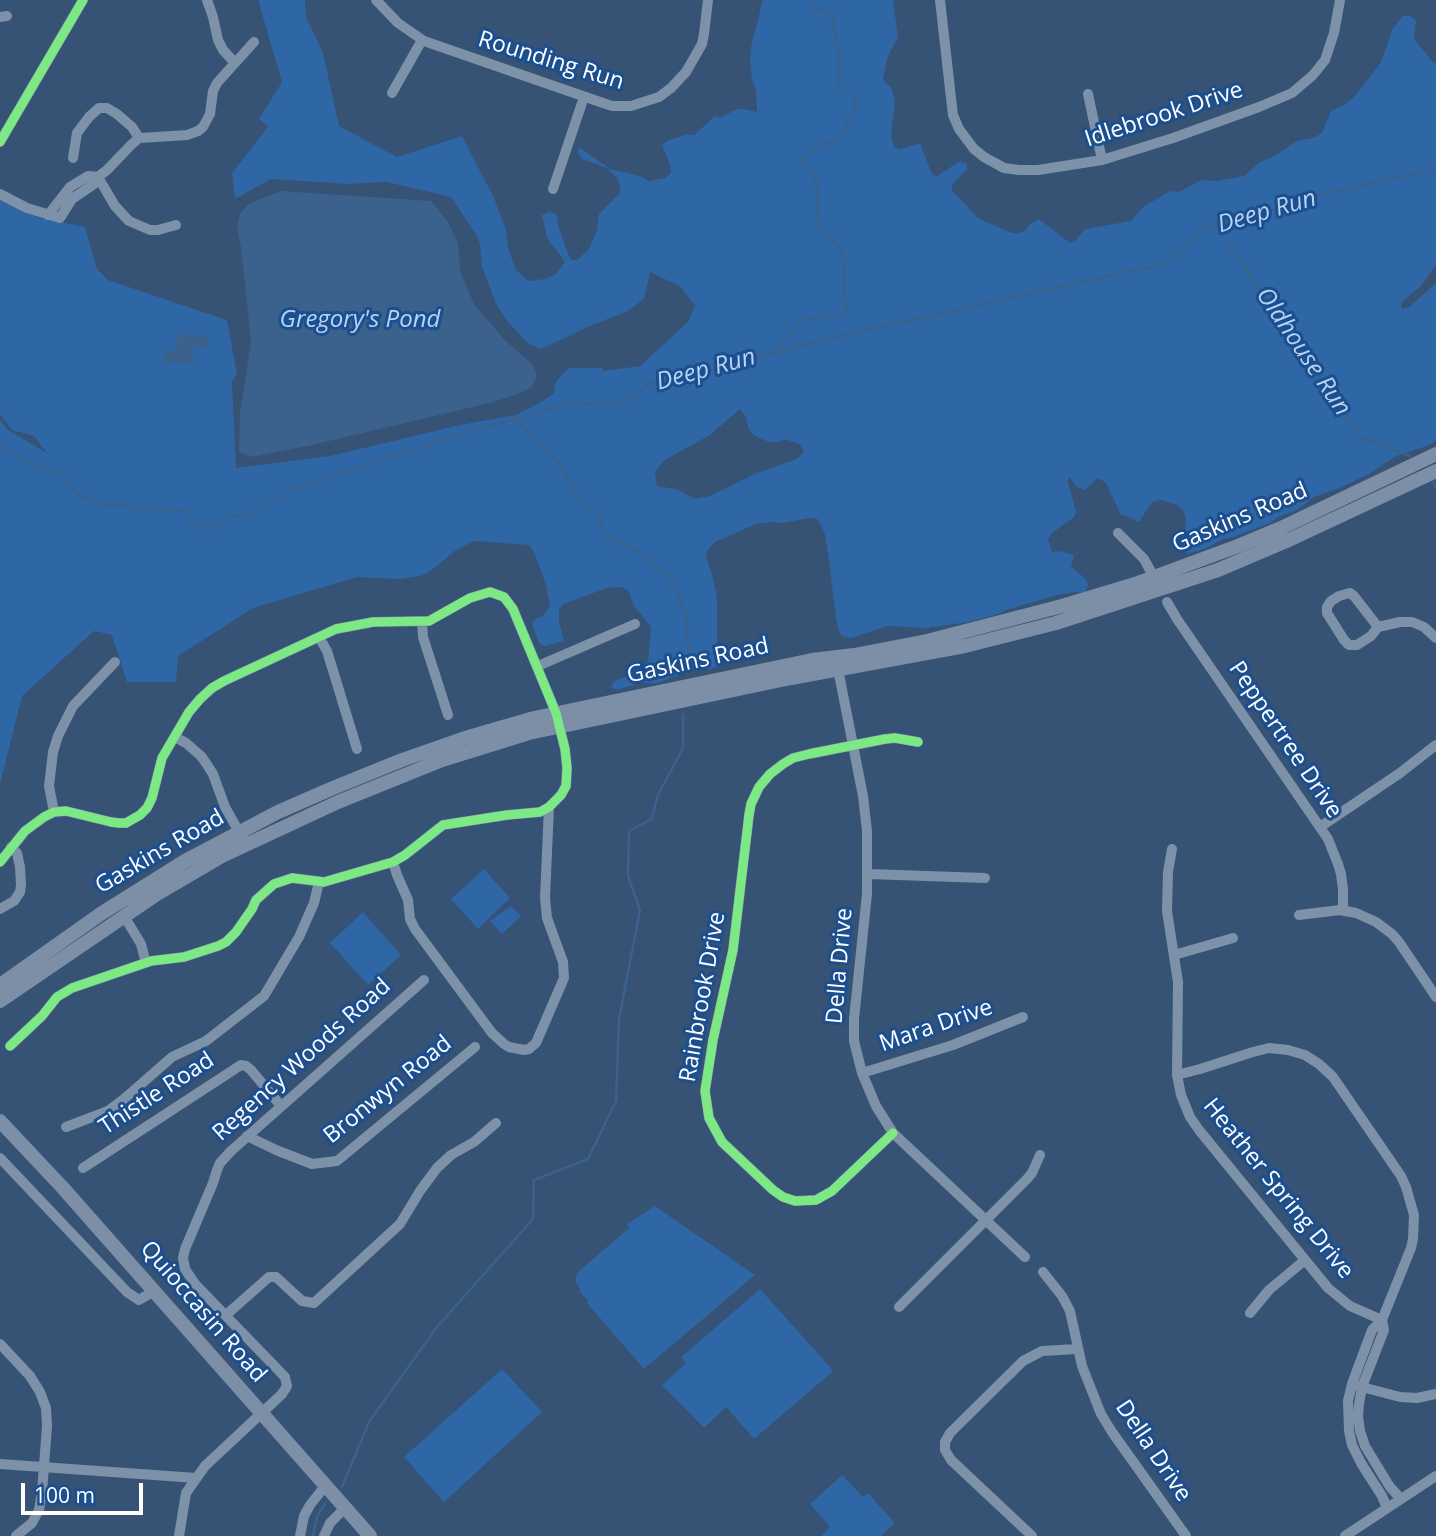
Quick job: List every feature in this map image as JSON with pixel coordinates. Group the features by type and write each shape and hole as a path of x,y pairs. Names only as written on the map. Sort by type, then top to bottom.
{"main road":[{"name":"Gaskins Road","path":"1160,590 1238,546 1436,454"},
{"name":"Gaskins Road","path":"0,985 63,939 185,861 442,761 558,720 791,678 837,664 965,646 1033,630 1191,580 1272,548 1436,471"},
{"name":"Gaskins Road","path":"0,1002 124,916 222,856 243,838"},
{"name":"Quioccasin Road","path":"0,1121 154,1290 370,1536"}],"street":[{"path":"0,142 83,0"},
{"path":"207,0 218,40 235,63"},
{"name":"Rounding Run","path":"376,0 391,17 422,40 612,106 631,106 659,97 686,72 702,44 708,0"},
{"name":"Idlebrook Drive","path":"940,0 953,115 959,130 974,149 992,162 1019,170 1038,170 1102,160 1153,145 1284,97 1302,86 1319,69 1329,51 1339,0"},
{"path":"392,93 422,40"},
{"path":"0,194 27,208 54,216 70,187 88,176 98,177 139,138 187,135 198,131 208,119 217,83 254,42"},
{"path":"1088,94 1102,160"},
{"path":"553,190 584,97"},
{"path":"74,158 77,133 99,108 107,108 117,114 132,127 139,138"},
{"path":"98,177 114,206 129,220 149,230 176,225"},
{"name":"Peppertree Drive","path":"1118,533 1144,559 1185,630 1320,827 1338,864 1343,889 1343,910"},
{"path":"0,862 25,831 54,812 74,812 111,822 134,819 147,808 162,758 200,698 212,688 244,671 336,629 373,622 429,621 470,598 490,592 504,597 538,666 558,720 567,768 566,786 549,807 540,812 443,825 393,862 324,882 292,878 274,884 256,900 236,932 226,942 184,957 146,962 72,988 57,997 42,1016 10,1046"},
{"path":"1378,627 1350,593 1339,596 1327,607 1328,613 1349,645 1357,645 1371,636 1378,627 1400,622 1412,622 1424,627 1436,638"},
{"path":"422,622 423,637 448,715"},
{"path":"538,666 635,624"},
{"path":"319,637 327,651 357,749"},
{"path":"54,812 49,786 58,736 73,706 115,663"},
{"name":"Della Drive","path":"837,664 866,819 868,874 854,1018 854,1041 862,1073 876,1106 893,1133 1025,1257"},
{"path":"175,737 186,743 206,763 225,807 243,838"},
{"name":"Rainbrook Drive","path":"893,1133 832,1191 816,1200 795,1201 772,1190 722,1142 709,1118 705,1099 713,1040 732,960 749,815 754,796 770,774 793,758 895,738 918,742"},
{"path":"1320,827 1436,745"},
{"path":"393,862 408,900 410,919 415,929 492,1033 509,1047 529,1049 536,1044 564,978 563,962 547,918 545,898 549,807"},
{"path":"0,909 14,901 20,892 20,867 17,853 11,847"},
{"name":"Heather Spring Drive","path":"1172,849 1166,903 1178,990 1177,1075 1184,1104 1199,1130 1338,1298 1382,1320"},
{"path":"868,874 985,878"},
{"path":"66,1127 108,1111 172,1057 206,1041 264,996 299,937 314,903 319,882"},
{"path":"1299,915 1343,910 1376,922 1392,934 1436,996"},
{"path":"124,916 141,944 146,962"},
{"path":"1174,955 1233,938"},
{"name":"Regency Woods Road","path":"196,1478 205,1466 286,1390 287,1379 187,1274 183,1258 186,1243 220,1163 424,980"},
{"name":"Mara Drive","path":"862,1073 953,1045 1023,1017"},
{"name":"Bronwyn Road","path":"247,1136 312,1164 337,1161 475,1047"},
{"path":"1177,1075 1269,1048 1305,1055 1320,1063 1333,1077 1401,1176 1412,1206 1414,1224 1410,1248 1382,1320 1384,1330 1348,1401 1347,1416 1352,1445 1387,1508"},
{"name":"Thistle Road","path":"83,1168 241,1065 251,1070 281,1106"},
{"path":"226,1315 269,1277 276,1277 302,1301 314,1303 400,1224 436,1168 496,1124"},
{"path":"898,1307 1032,1173 1040,1155"},
{"path":"0,1158 127,1292 139,1300 154,1290"},
{"path":"1250,1313 1269,1290 1305,1260"},
{"name":"Della Drive","path":"1044,1272 1070,1311 1077,1349 1090,1390 1106,1423 1186,1536"},
{"path":"0,1344 30,1376 46,1408 47,1426 39,1510 32,1523 16,1536"},
{"path":"1032,1536 951,1460 945,1450 945,1442 950,1433 1023,1361 1042,1351 1077,1349"},
{"path":"1357,1386 1400,1397 1417,1398 1436,1394"},
{"path":"1357,1386 1358,1416 1365,1446 1390,1487 1401,1499"},
{"path":"0,1464 196,1478 186,1493 179,1536"},
{"path":"1345,1536 1436,1476"},
{"path":"300,1536 301,1525 310,1505 326,1486"},
{"path":"324,1536 330,1523 345,1508"}],"shaded area":[{"path":"258,0 305,0 306,17 323,53 339,126 397,157 462,136 494,198 506,230 508,248 516,270 528,281 555,275 565,262 547,238 542,215 549,212 557,214 568,254 571,260 577,260 589,249 597,230 599,214 620,193 617,178 607,168 582,159 578,153 579,147 610,169 640,176 649,181 665,178 671,173 662,146 667,141 694,135 715,116 719,118 737,109 757,112 750,61 763,0 893,0 898,37 888,56 883,79 892,89 895,101 891,135 894,147 900,149 920,143 931,172 936,177 958,162 967,163 967,169 952,185 952,190 978,218 1012,233 1026,230 1039,219 1070,243 1085,229 1131,221 1143,207 1170,191 1179,192 1201,180 1217,181 1244,176 1259,163 1297,141 1322,133 1331,111 1356,95 1381,62 1393,28 1403,16 1410,16 1416,21 1414,39 1436,63 1436,265 1421,286 1401,303 1402,309 1409,307 1436,283 1436,440 1430,445 1396,456 1369,474 1340,488 1314,497 1297,510 1270,523 1187,554 1184,535 1186,521 1184,512 1178,505 1161,500 1152,502 1139,522 1121,515 1106,483 1098,478 1085,490 1077,487 1069,477 1076,511 1074,517 1051,534 1048,540 1052,552 1074,555 1071,567 1086,579 1088,585 1085,593 1057,595 969,622 925,628 888,626 851,638 839,633 825,535 816,518 756,524 715,542 707,551 706,557 717,596 720,666 698,668 657,683 640,683 617,690 611,687 614,682 639,670 648,661 651,627 634,606 629,592 622,587 607,588 563,604 559,610 559,621 564,641 545,646 539,643 532,624 535,619 542,617 550,606 546,585 529,545 474,541 456,550 428,573 420,576 400,579 357,577 253,608 178,656 176,682 127,682 112,635 94,631 22,696 0,784 0,420 8,430 47,453 34,436 12,430 0,414 0,198 40,218 85,227 97,269 108,280 227,320 237,374 230,385 236,468 330,456 460,425 516,415 554,393 556,381 569,368 602,368 604,371 640,366 688,322 695,306 681,287 650,272 644,299 628,311 541,349 530,345 507,321 496,304 482,267 477,236 451,197 386,182 348,184 271,179 235,199 232,173 268,127 259,119 282,82","holes":["740,409 746,417 749,430 755,436 769,442 784,439 800,444 804,452 797,459 757,473 710,496 695,499 676,489 657,486 655,472 665,460 710,435"]},
{"path":"484,869 510,898 478,929 451,899"},
{"path":"511,906 521,916 502,934 490,921"},
{"path":"363,912 401,955 368,985 330,943"},
{"path":"655,1206 755,1275 644,1369 587,1303 579,1291 576,1276 629,1228 627,1224"},
{"path":"760,1289 832,1372 754,1439 726,1407 704,1428 662,1385 686,1363 681,1357"},
{"path":"502,1369 542,1412 444,1502 404,1457"},
{"path":"842,1475 863,1497 868,1493 895,1523 881,1536 821,1536 830,1527 810,1504"}],"water":[{"name":"Gregory's Pond","path":"281,191 431,201 448,222 458,243 460,271 474,304 505,340 532,364 537,375 532,387 494,402 308,446 251,457 239,452 240,413 251,342 237,226 240,213 250,203"},
{"path":"177,334 208,336 207,348 194,347 193,364 164,362 165,350 176,351"}],"waterway":[{"path":"775,352 802,320 846,314 842,250 819,226 816,179 802,158 840,137 855,108 853,95 839,85 839,53 831,12 813,8 810,0"},
{"name":"Deep Run","path":"0,445 37,466 62,476 76,493 98,504 187,511 195,525 206,529 231,517 250,514 289,492 471,431 565,405 622,405 652,382 671,380 832,338 1144,268 1156,268 1167,262 1202,230 1215,223 1245,218 1333,192 1436,169"},
{"name":"Oldhouse Run","path":"1215,223 1360,437 1410,456"},
{"path":"514,419 544,446 565,471 574,492 595,511 606,535 643,554 671,579 686,614 690,668"},
{"name":"Oldhouse Run","path":"1433,482 1436,487"},
{"path":"342,1487 369,1422 437,1327 533,1219 534,1180 588,1159 616,1101 619,1019 640,910 628,876 629,831 652,819 657,797 683,748 683,714"},
{"path":"313,1536 317,1517 325,1503"}],"cycle path":[{"path":"0,142 83,0"},
{"path":"0,862 25,831 54,812 66,811 119,823 126,823 140,815 152,798 162,758 189,712 212,688 224,681 336,629 373,622 429,621 470,598 490,592 504,597 513,609 556,713 565,749 566,786 561,795 540,812 443,825 393,862 324,882 292,878 274,884 256,900 236,932 226,942 184,957 151,961 72,988 57,997 42,1016 10,1046"},
{"path":"893,1133 832,1191 816,1200 795,1201 773,1190 722,1142 709,1118 705,1091 733,950 749,815 759,787 770,774 793,758 885,739 918,742"}]}
